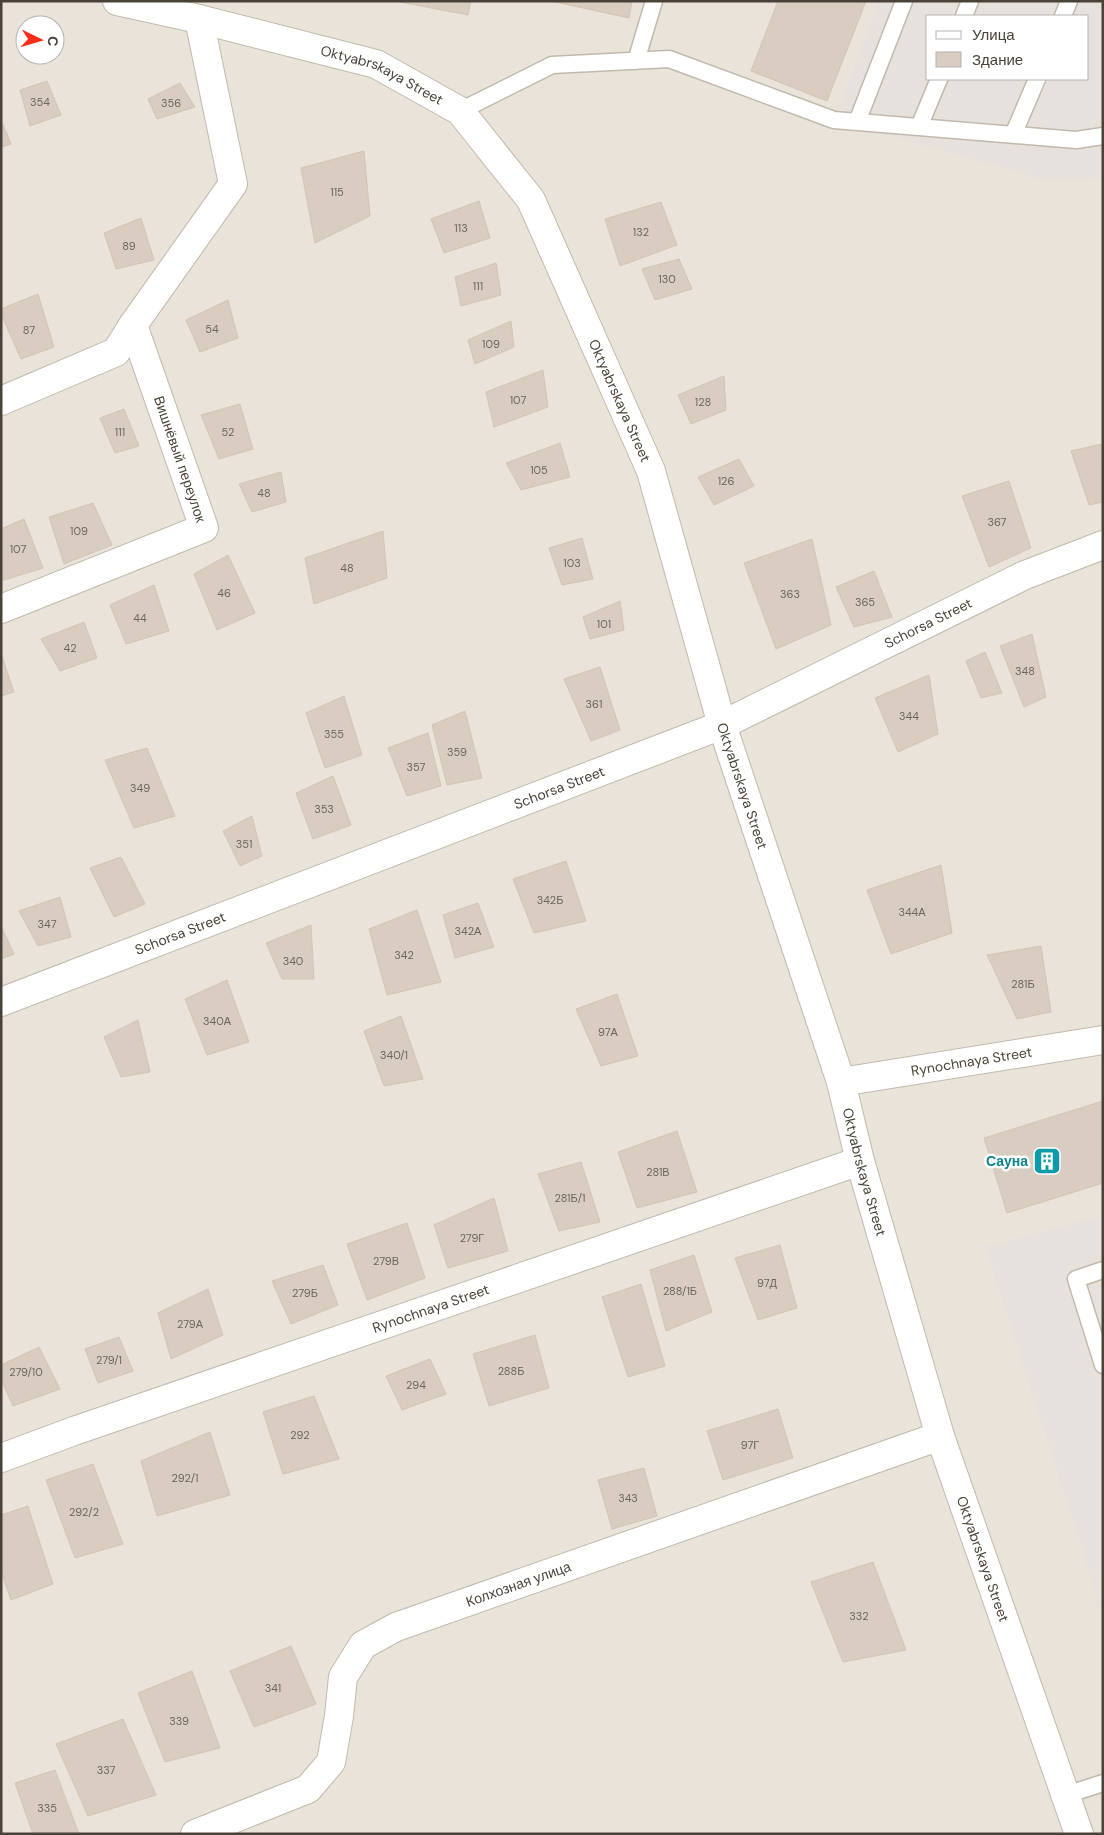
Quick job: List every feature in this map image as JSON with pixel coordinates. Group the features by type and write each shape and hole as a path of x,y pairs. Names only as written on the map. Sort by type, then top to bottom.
{"street":[{"name":"Oktyabrskaya Street","path":"117,1 199,19 376,64 460,111 531,200 651,472 722,725 841,1082 860,1161 940,1436 1078,1834"},
{"path":"1,400 116,352 232,184 199,19"},
{"name":"Вишнёвый переулок","path":"1,609 204,528 133,325"},
{"name":"Schorsa Street","path":"1,1002 722,725 1025,575 1103,544"},
{"name":"Rynochnaya Street","path":"841,1082 1103,1040"},
{"name":"Rynochnaya Street","path":"1,1458 860,1161"},
{"name":"Колхозная улица","path":"195,1834 308,1789 331,1762 339,1716 342,1677 363,1645 396,1627 940,1436"}],"lane":[{"path":"636,61 654,1"},
{"path":"857,122 904,1"},
{"path":"964,15 970,1"},
{"path":"1063,15 1069,1"},
{"path":"460,111 552,65 669,59 834,120 1076,140 1103,136"},
{"path":"919,127 939,80"},
{"path":"1013,135 1036,80"},
{"path":"1103,1270 1076,1279 1103,1365"},
{"path":"1066,1795 1103,1782"}],"shaded area":[{"path":"1,1 1103,1 1103,1834 1,1834"},
{"path":"879,1 1103,1 1103,178 1048,181 834,120"},
{"path":"1103,1215 1103,1615 985,1247"}],"building":[{"path":"395,1 471,1 468,15"},
{"path":"551,1 632,1 629,18"},
{"path":"778,1 866,1 827,101 751,71"},
{"path":"47,81 61,115 30,126 20,90"},
{"path":"180,83 195,107 157,119 148,99"},
{"path":"1,120 11,144 1,147"},
{"path":"364,151 370,216 315,243 301,168"},
{"path":"479,201 490,238 444,253 431,219"},
{"path":"661,202 677,245 620,266 605,219"},
{"path":"141,218 154,260 116,269 104,233"},
{"path":"679,259 692,289 655,300 642,269"},
{"path":"496,263 501,295 461,306 455,277"},
{"path":"38,294 54,347 21,359 1,314 1,309"},
{"path":"228,300 238,338 200,352 186,320"},
{"path":"511,321 514,347 475,364 468,340"},
{"path":"543,370 548,407 494,427 486,392"},
{"path":"724,376 726,410 691,424 678,395"},
{"path":"240,404 253,449 219,459 201,415"},
{"path":"124,409 139,446 115,453 100,418"},
{"path":"560,443 570,477 521,490 506,463"},
{"path":"1102,444 1103,502 1089,505 1071,451"},
{"path":"739,459 754,486 714,505 698,477"},
{"path":"281,472 286,502 252,512 239,484"},
{"path":"1009,481 1031,548 989,567 962,496"},
{"path":"93,503 112,545 64,564 49,517"},
{"path":"24,519 43,568 1,581 1,529"},
{"path":"383,531 387,578 314,604 305,558"},
{"path":"582,538 593,579 562,585 549,548"},
{"path":"812,539 831,625 776,649 744,563"},
{"path":"228,555 255,613 217,630 194,574"},
{"path":"874,571 892,617 854,627 836,587"},
{"path":"154,585 169,631 126,644 110,605"},
{"path":"620,601 624,630 590,639 583,617"},
{"path":"84,622 97,658 60,671 41,639"},
{"path":"1032,634 1046,697 1024,707 1000,646"},
{"path":"985,652 1002,693 981,698 966,661"},
{"path":"1,653 14,692 1,696"},
{"path":"600,667 620,730 591,741 564,679"},
{"path":"929,675 938,734 898,752 875,698"},
{"path":"344,696 362,755 325,768 306,713"},
{"path":"465,711 482,778 447,785 432,725"},
{"path":"428,733 441,786 407,796 388,748"},
{"path":"147,748 175,816 134,828 105,760"},
{"path":"333,776 351,825 313,839 296,793"},
{"path":"252,816 262,856 240,866 223,831"},
{"path":"121,857 145,904 114,917 90,868"},
{"path":"566,861 586,921 534,933 513,879"},
{"path":"941,865 952,933 891,954 867,890"},
{"path":"60,897 71,937 38,946 19,911"},
{"path":"478,903 494,947 455,958 443,915"},
{"path":"417,910 441,982 387,995 369,929"},
{"path":"311,925 314,979 282,979 266,943"},
{"path":"1,926 14,954 1,959"},
{"path":"1041,946 1051,1012 1017,1019 987,955"},
{"path":"227,980 249,1042 207,1055 185,999"},
{"path":"617,994 638,1056 601,1066 576,1009"},
{"path":"401,1016 423,1079 384,1086 364,1031"},
{"path":"138,1020 150,1072 121,1077 104,1037"},
{"name":"Сауна","path":"1103,1101 1103,1183 1007,1213 984,1138"},
{"path":"677,1131 697,1192 637,1208 618,1152"},
{"path":"581,1162 600,1222 559,1231 538,1174"},
{"path":"494,1198 508,1251 448,1268 434,1225"},
{"path":"407,1223 425,1278 367,1300 347,1244"},
{"path":"780,1245 797,1308 758,1320 735,1258"},
{"path":"694,1255 712,1312 666,1331 650,1270"},
{"path":"323,1265 338,1305 291,1324 272,1281"},
{"path":"641,1284 665,1366 628,1377 602,1297"},
{"path":"208,1289 223,1335 171,1359 158,1313"},
{"path":"535,1335 549,1388 489,1406 473,1354"},
{"path":"119,1337 133,1371 98,1383 85,1349"},
{"path":"39,1347 60,1389 13,1406 1,1379 1,1365"},
{"path":"430,1359 446,1394 402,1410 386,1376"},
{"path":"314,1396 339,1459 283,1474 263,1412"},
{"path":"778,1409 793,1458 723,1480 707,1431"},
{"path":"210,1432 230,1495 157,1516 141,1461"},
{"path":"93,1464 123,1544 75,1558 46,1480"},
{"path":"644,1468 657,1516 612,1529 598,1480"},
{"path":"28,1506 53,1584 11,1600 1,1571 1,1515"},
{"path":"873,1562 906,1650 843,1662 811,1582"},
{"path":"291,1646 316,1704 254,1727 230,1671"},
{"path":"192,1671 220,1748 165,1762 138,1693"},
{"path":"123,1719 156,1795 88,1816 56,1744"},
{"path":"55,1770 79,1834 33,1834 15,1783"}],"place":[{"name":"Сауна","path":"1047,1161"}]}
